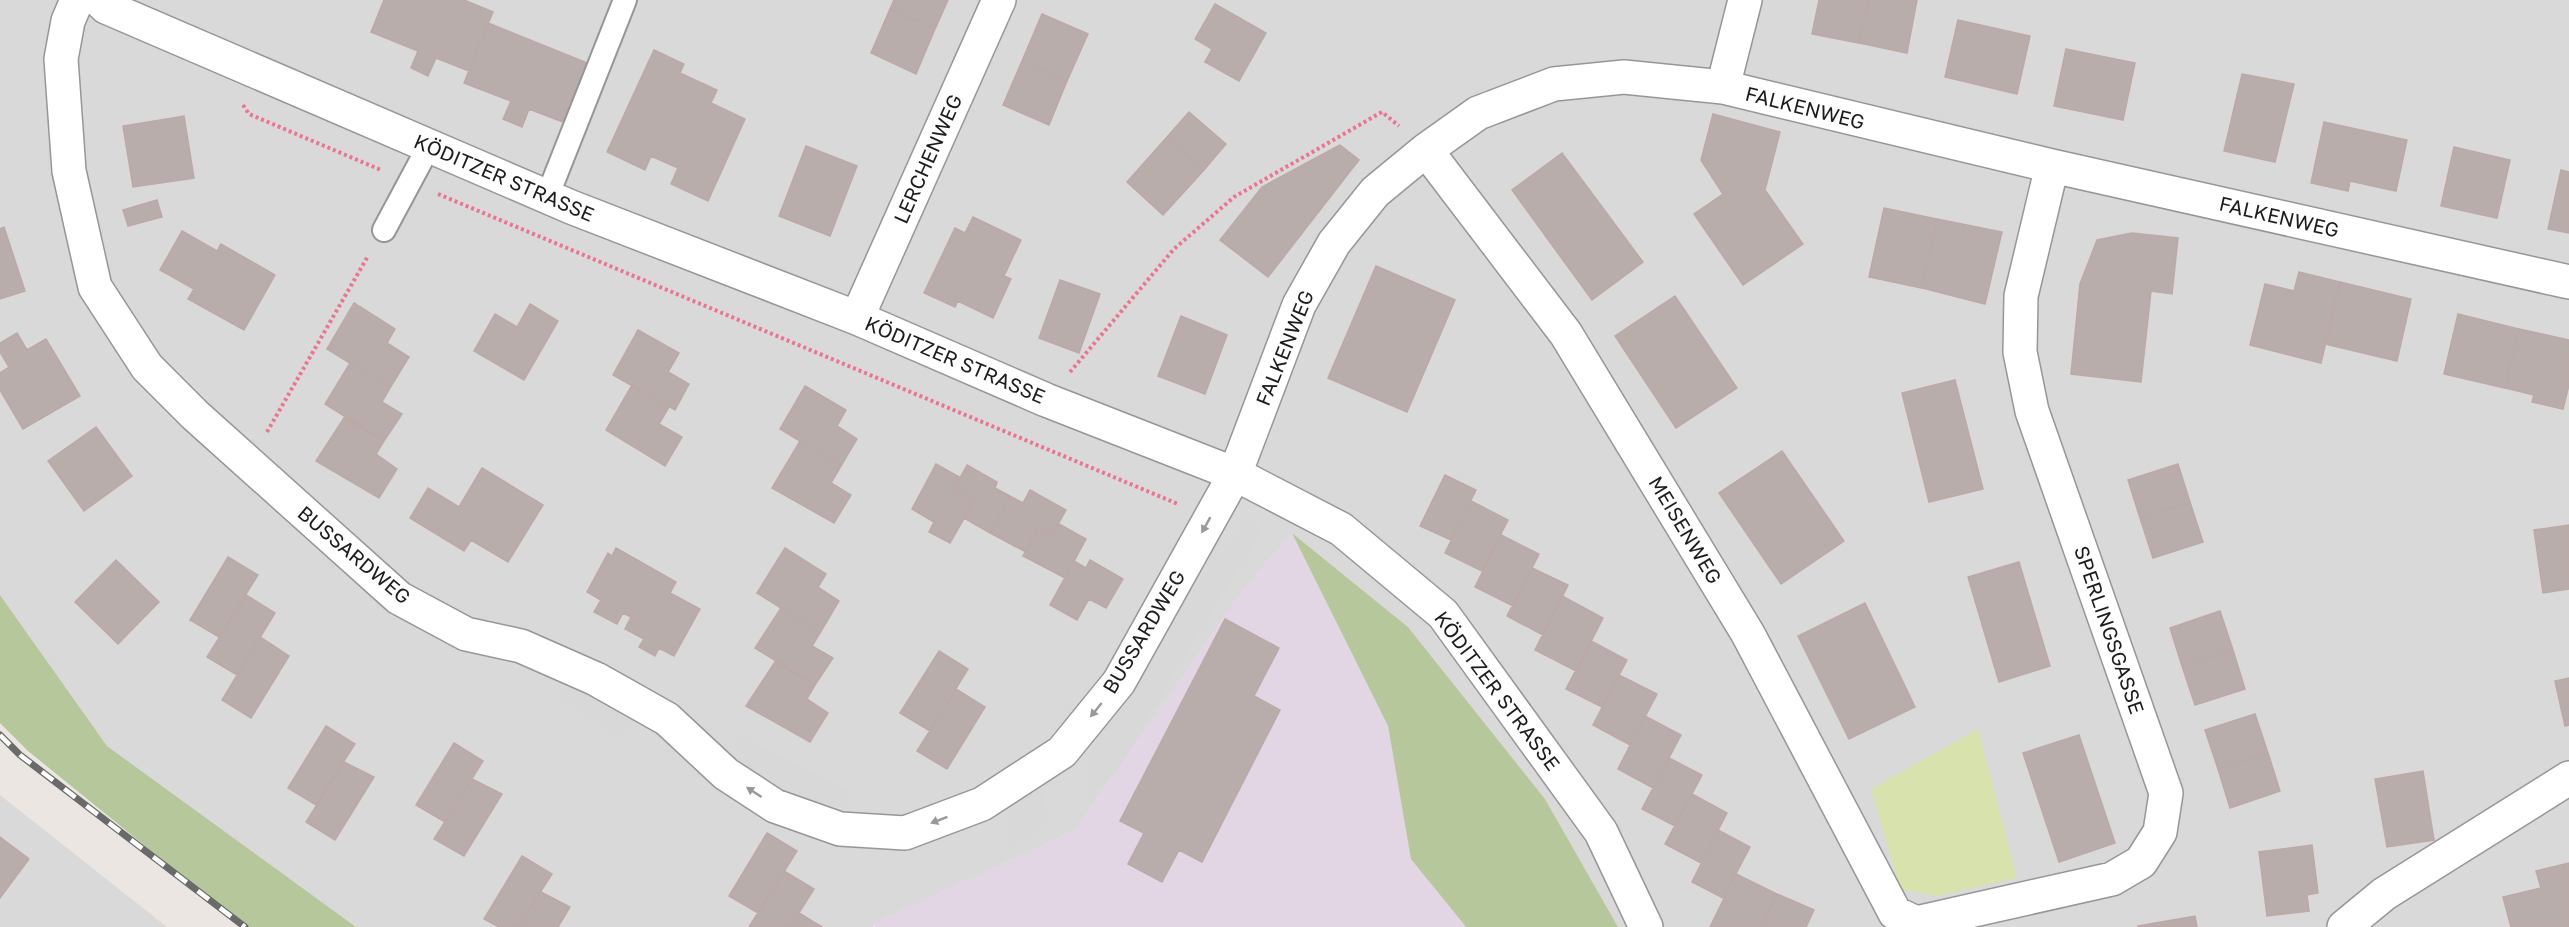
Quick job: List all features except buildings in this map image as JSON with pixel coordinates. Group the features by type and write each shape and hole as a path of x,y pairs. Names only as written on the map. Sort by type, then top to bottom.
{"street":[{"name":"BUSSARDWEG","path":"77,0 68,21 61,59 69,171 95,287 147,367 195,415 399,598 466,634 521,646 596,679 667,719 726,774 775,806 840,829 905,833 981,804 1062,752 1119,682 1235,474"},
{"name":"KÖDITZER STRASSE","path":"99,0 106,7 547,197 857,318 1046,400 1235,474 1341,529 1443,614 1601,832 1646,927"},
{"name":"LERCHENWEG","path":"857,318 999,0"},
{"path":"1723,87 1745,0"},
{"name":"FALKENWEG","path":"1235,474 1299,305 1334,243 1375,192 1426,150 1478,113 1554,84 1624,77 1723,87 2052,166 2569,282"},
{"name":"MEISENWEG","path":"1426,150 1566,334 1748,634 1894,913 1916,923"},
{"name":"SPERLINGSGASSE","path":"1916,923 2112,879 2141,862 2160,832 2166,793 2032,411 2020,352 2022,296 2052,166"},
{"path":"2344,927 2384,894 2569,778"}],"lane":[{"path":"547,197 626,0"},
{"path":"384,230 429,146"}],"path":[{"path":"236,96 249,114 1179,505"},
{"path":"1046,400 1174,249 1234,197 1382,111 1426,150"},
{"path":"249,463 384,230"}],"shaded area":[{"path":"0,0 2569,0 2569,927 1618,927 1545,799 1408,627 1292,533 1244,589 1075,830 875,923 873,927 356,927 107,746 0,595"},
{"path":"1249,520 1262,532 1188,649 1118,770 1090,796 1088,755 1156,638"},
{"path":"1292,533 1388,726 1411,858 1466,927 875,927 875,923 1075,830 1244,589"},
{"path":"572,678 633,713 619,734 559,697"},
{"path":"738,734 848,790 850,816 737,770"},
{"path":"1041,783 1049,822 1010,844 1005,805"},
{"path":"0,795 167,927 0,927"}],"green space":[{"path":"1292,533 1408,627 1545,799 1618,927 1466,927 1411,859 1388,726"},
{"path":"0,595 107,746 356,927 245,927 28,751 0,723"},
{"path":"1978,729 2017,878 1937,896 1900,889 1871,789"}],"railway":[{"path":"0,735 20,755 245,927"}]}
